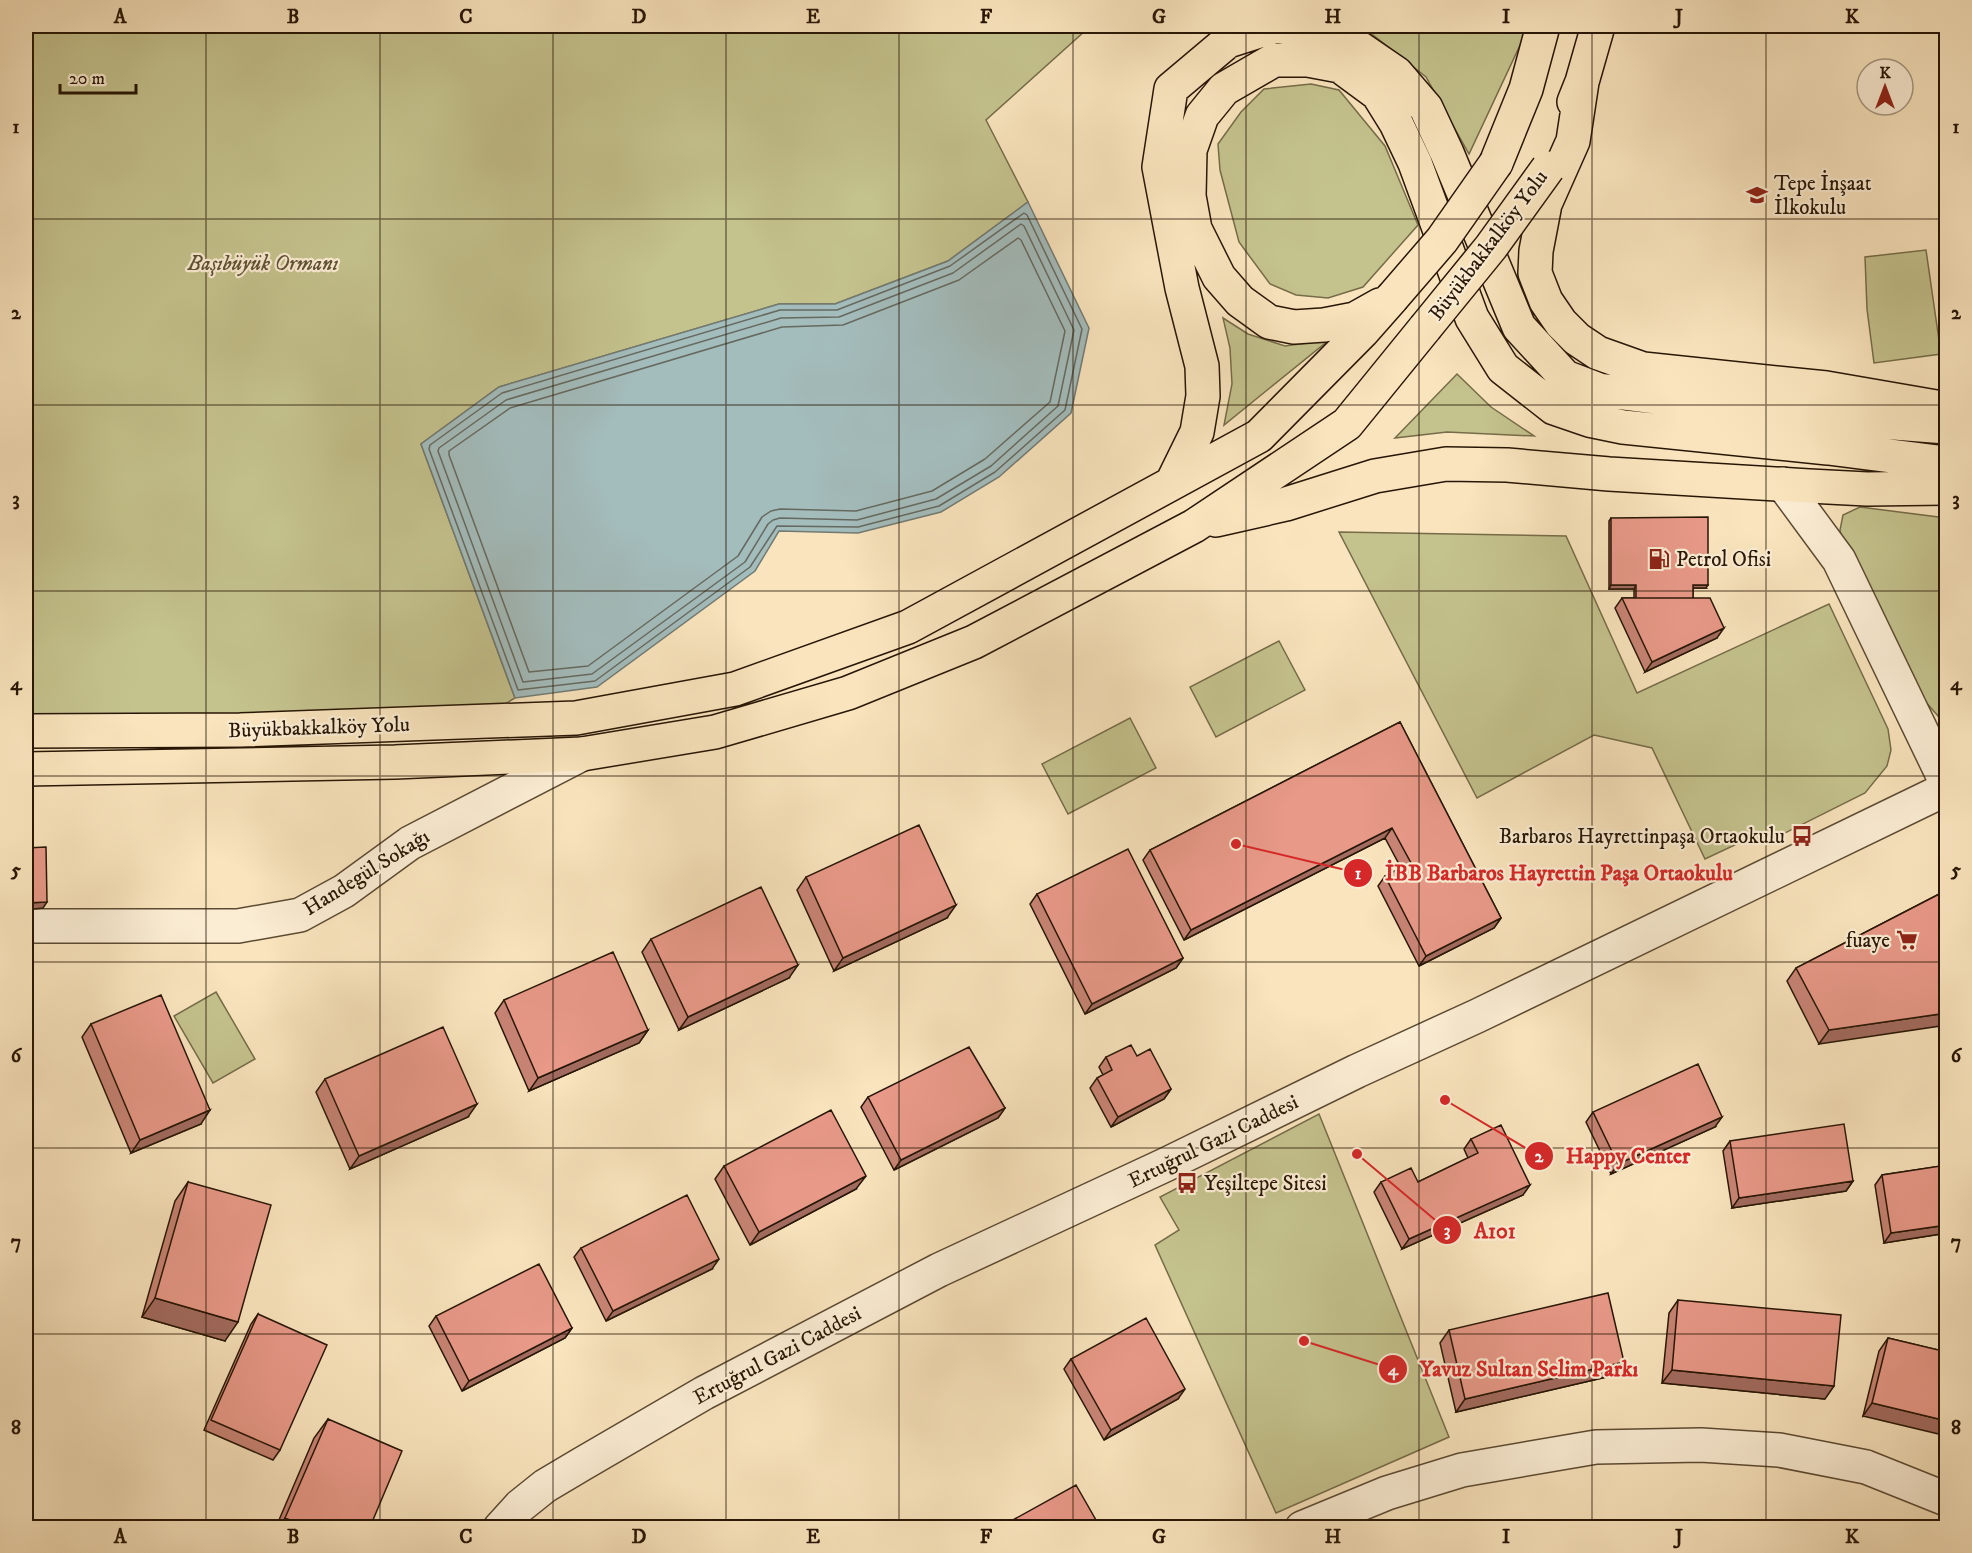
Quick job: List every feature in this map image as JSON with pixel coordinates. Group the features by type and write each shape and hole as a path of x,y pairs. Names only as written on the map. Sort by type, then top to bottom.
{"highway":[{"path":"1172,483 1197,432 1203,396 1202,366 1182,288 1159,167 1171,89 1228,41 1275,26 1339,33 1396,73 1426,108 1519,327 1565,377 1599,390 1804,416 1947,428"},
{"name":"Büyükbakkalköy Yolu","path":"26,731 252,730 576,718 735,689 908,627 1259,436 1362,332 1392,298 1442,240 1496,163 1526,89 1544,26"},
{"name":"Büyükbakkalköy Yolu","path":"26,769 395,762 582,754 716,732 848,693 974,642 1194,526 1347,424 1491,247 1548,168 1582,82 1598,26"},
{"path":"1392,298 1355,319 1324,325 1294,327 1269,322 1240,301 1219,278 1195,229 1189,196 1190,150 1202,116 1224,89 1274,60 1308,60 1340,66 1378,94 1396,123 1415,163 1472,318 1503,368 1554,408 1589,420 1623,427 1947,463"},
{"path":"1582,82 1573,141 1545,204 1536,251 1535,273 1546,301 1561,323 1577,339 1598,353 1644,369 1826,388 1947,409"},
{"path":"1194,526 1286,504 1376,476 1446,464 1507,465 1609,474 1867,489 1947,488"},
{"path":"582,754 611,712"}],"street":[{"path":"1783,484 1839,560 1947,782"},
{"name":"Handegül Sokağı","path":"26,926 238,926 300,915 344,891 410,843 582,754"},
{"name":"Ertuğrul Gazi Caddesi","path":"500,1527 520,1506 545,1486 582,1464 704,1393 939,1270 1477,1016 1947,789"},
{"path":"1302,1527 1388,1493 1462,1470 1596,1447 1701,1445 1779,1450 1866,1467 1947,1499"}],"green space":[{"name":"Başıbüyük Ormanı","path":"26,26 1118,26 1085,31 986,120 1028,202 948,261 835,304 779,304 499,387 421,444 515,698 495,710 26,717"},
{"path":"1355,26 1529,26 1469,154 1426,77 1364,28"},
{"path":"1311,84 1339,90 1385,146 1418,225 1363,287 1328,298 1296,295 1270,284 1239,242 1220,170 1218,144 1241,112 1264,89"},
{"path":"1926,250 1941,354 1874,363 1867,309 1865,257"},
{"path":"1223,318 1248,334 1285,346 1329,340 1224,425 1232,384 1230,348"},
{"path":"1457,374 1491,407 1534,436 1447,432 1395,438"},
{"path":"1860,507 1946,518 1946,725 1924,700 1842,541 1840,530 1843,515"},
{"path":"1339,532 1566,536 1637,693 1829,604 1888,729 1891,750 1887,766 1865,793 1765,843 1741,842 1705,859 1652,748 1594,735 1477,798"},
{"path":"1279,641 1305,690 1216,737 1190,687"},
{"path":"1130,718 1156,768 1068,814 1042,764"},
{"path":"216,992 255,1059 213,1083 174,1016"},
{"path":"1319,1114 1449,1437 1276,1513 1155,1245 1179,1230 1160,1197"}],"water":[{"path":"1028,202 1089,328 1071,413 999,477 941,512 858,533 779,531 755,571 597,687 515,698 421,444 499,387 779,304 835,304 948,261"}],"building":[{"path":"1708,517 1708,585 1693,585 1693,598 1636,598 1636,585 1611,585 1611,518"},
{"path":"1622,598 1710,598 1724,628 1652,662"},
{"path":"1400,722 1501,918 1426,956 1385,876 1411,863 1392,828 1191,930 1150,850"},
{"path":"919,825 956,905 843,958 806,877"},
{"path":"46,847 47,902 26,903 26,848"},
{"path":"1128,849 1183,958 1092,1004 1037,894"},
{"path":"761,887 798,965 688,1017 651,939"},
{"name":"fuaye","path":"1947,890 1947,1013 1829,1030 1796,968"},
{"path":"613,952 648,1030 538,1078 504,1000"},
{"path":"161,995 210,1110 140,1140 91,1024"},
{"path":"443,1027 477,1104 359,1156 325,1079"},
{"path":"1131,1045 1137,1056 1150,1049 1171,1089 1118,1117 1097,1078 1112,1070 1106,1057"},
{"path":"969,1047 1005,1108 901,1160 868,1097"},
{"path":"1698,1064 1722,1117 1618,1164 1593,1112"},
{"path":"831,1110 866,1176 759,1232 724,1166"},
{"path":"1844,1124 1853,1181 1739,1198 1730,1141"},
{"path":"1501,1125 1530,1185 1409,1239 1381,1182 1411,1168 1418,1182 1478,1153 1471,1139"},
{"path":"1947,1165 1947,1225 1891,1233 1882,1175"},
{"path":"188,1182 271,1205 238,1322 155,1298"},
{"path":"687,1195 719,1259 613,1311 581,1248"},
{"path":"539,1264 572,1328 469,1381 436,1316"},
{"path":"1608,1293 1624,1362 1465,1399 1449,1330"},
{"path":"1678,1300 1841,1315 1834,1386 1672,1370"},
{"path":"258,1314 327,1345 280,1450 211,1420"},
{"path":"1146,1318 1185,1389 1111,1430 1071,1359"},
{"path":"1888,1338 1947,1352 1947,1421 1872,1403"},
{"path":"328,1419 402,1451 370,1527 308,1527 285,1518"},
{"path":"1076,1485 1100,1527 1002,1526"}],"place":[{"name":"Tepe İnşaat İlkokulu","path":"1757,195"},
{"name":"Petrol Ofisi","path":"1659,559"},
{"name":"Barbaros Hayrettinpaşa Ortaokulu","path":"1802,836"},
{"name":"İBB Barbaros Hayrettin Paşa Ortaokulu","path":"1236,844"},
{"name":"fuaye","path":"1907,940"},
{"name":"Happy Center","path":"1445,1100"},
{"name":"A101","path":"1357,1154"},
{"name":"Yeşiltepe Sitesi","path":"1187,1183"},
{"name":"Yavuz Sultan Selim Parkı","path":"1304,1341"}]}
